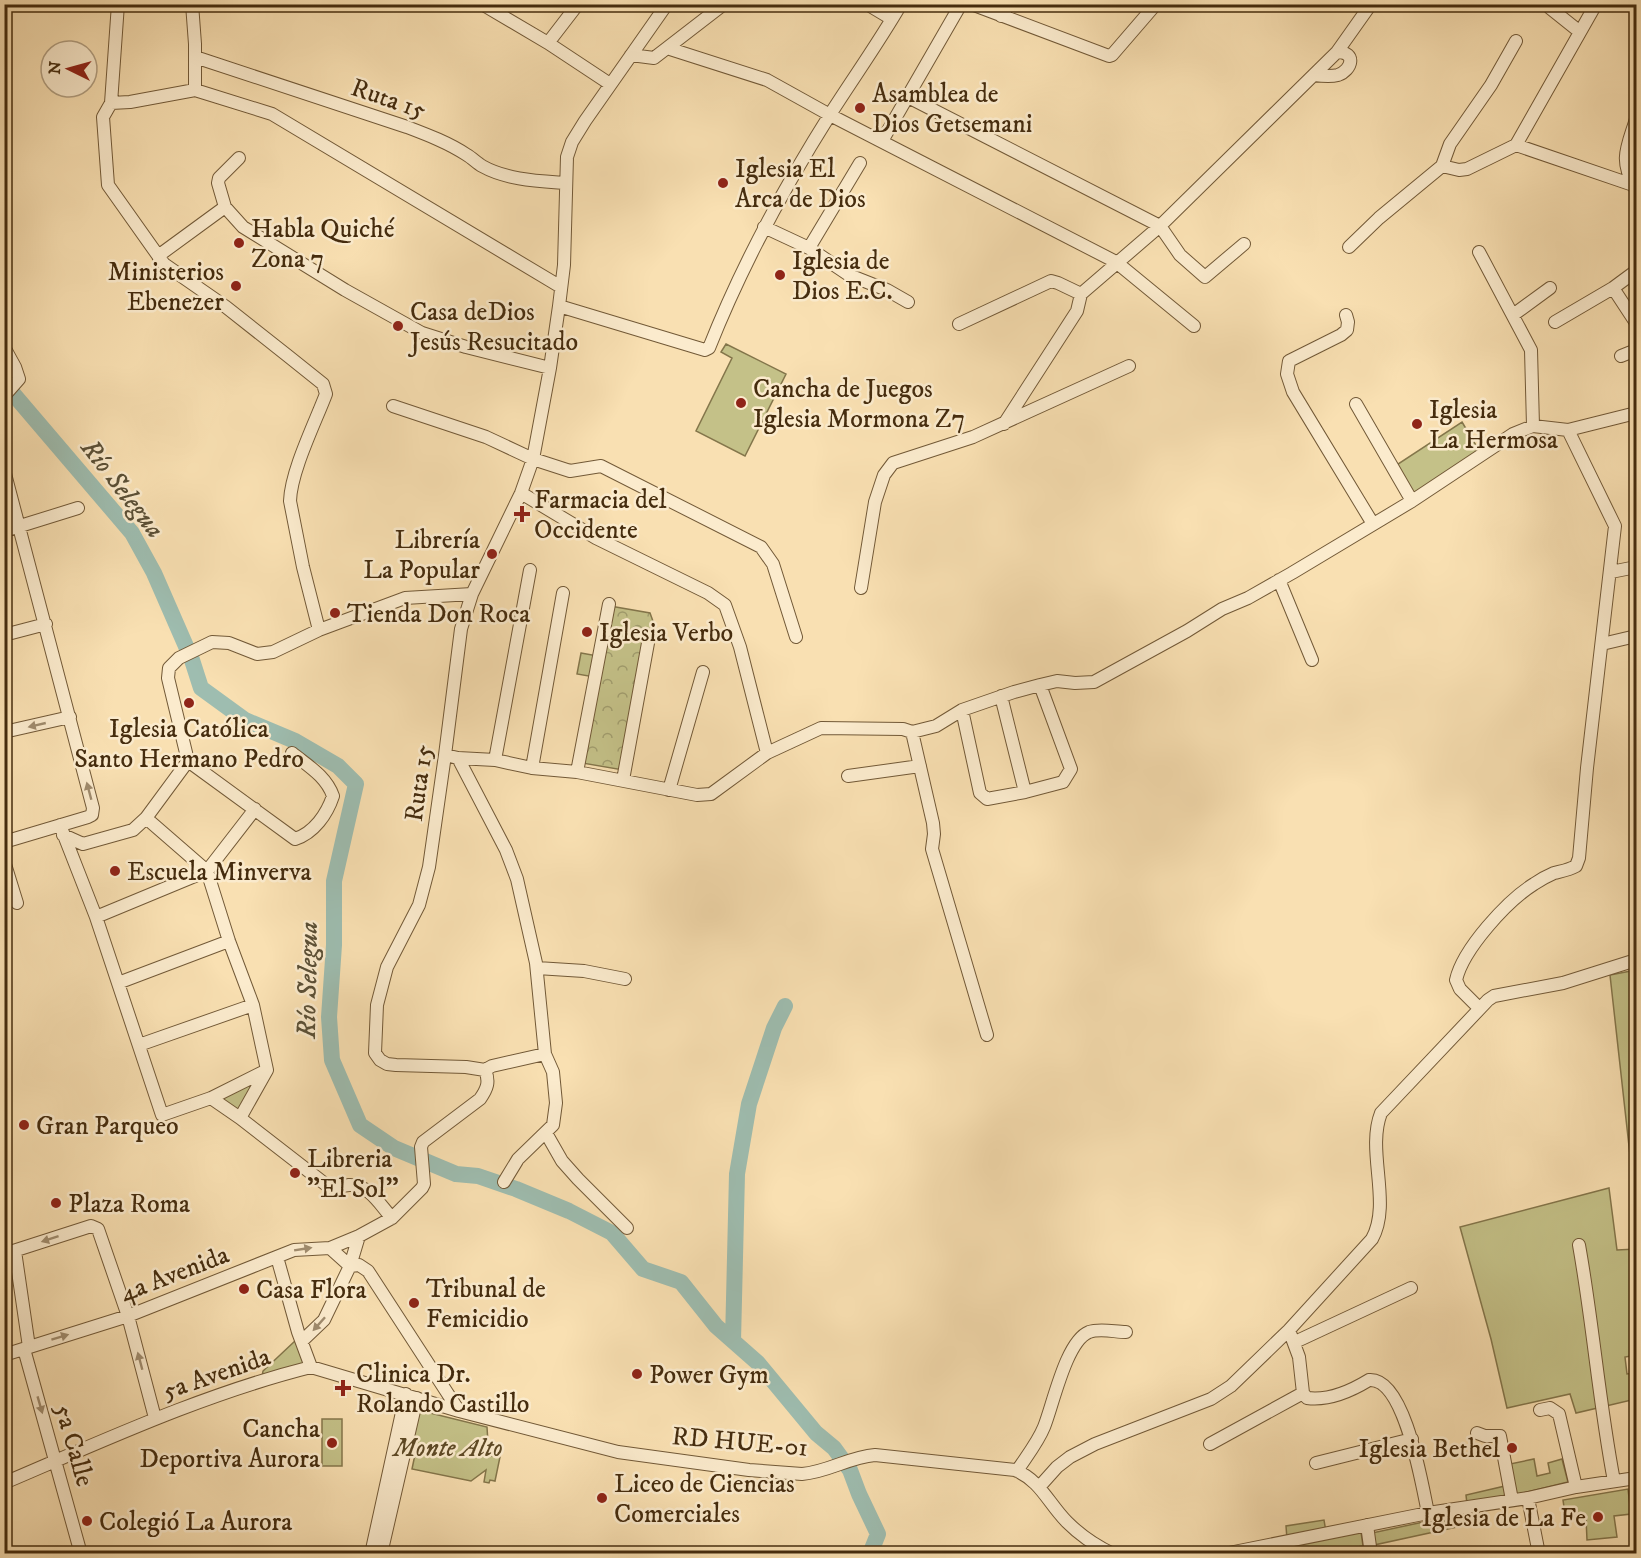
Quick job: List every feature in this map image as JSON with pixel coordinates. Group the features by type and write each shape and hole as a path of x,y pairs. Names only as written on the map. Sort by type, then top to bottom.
{"street":[{"path":"118,4 111,103 103,117 108,185 164,264 226,307 323,384 326,394 290,492 303,567 319,630"},
{"path":"192,4 195,90"},
{"path":"482,4 548,42 610,84"},
{"path":"548,42 578,4"},
{"name":"Ruta 15","path":"485,1070 466,1067 387,1064 380,1060 375,1053 377,1005 387,967 420,905 429,867 446,755 461,629 472,594 521,493 533,459 550,368 564,265 567,157 572,142 667,4"},
{"path":"631,55 654,58 724,4"},
{"path":"867,4 892,19"},
{"path":"559,306 705,350 709,348 744,265 764,227 830,115 901,4"},
{"path":"882,141 961,4"},
{"path":"971,4 1109,56 1156,4"},
{"path":"1000,16 1010,4"},
{"path":"1004,424 1077,311 1081,294 1160,226 1337,52 1371,4"},
{"path":"1550,4 1550,8 1580,32"},
{"path":"1442,166 1459,170 1467,169 1515,145 1596,4"},
{"path":"1350,247 1379,218 1442,166 1450,144 1491,85 1516,41"},
{"path":"667,48 767,80 830,115 1116,262 1194,326"},
{"path":"1314,75 1341,74 1348,68 1349,56 1345,52 1337,52"},
{"name":"Ruta 15","path":"195,57 437,138 490,169 524,180 565,183"},
{"path":"111,103 130,102 195,90 272,114 561,287"},
{"path":"908,97 1160,226 1180,255 1205,277 1244,244"},
{"path":"1603,175 1624,165 1631,150 1636,119"},
{"path":"1515,145 1603,175 1635,189"},
{"path":"239,158 219,178 218,187 225,207 243,227 422,333 466,347 550,368"},
{"path":"809,248 860,164"},
{"path":"1624,165 1635,189"},
{"path":"158,256 225,207"},
{"path":"764,227 809,248 849,275 887,290 908,302"},
{"path":"1479,252 1531,350 1533,426"},
{"path":"1555,322 1613,288 1636,271"},
{"path":"958,324 1051,281 1081,294"},
{"path":"1513,315 1550,288"},
{"path":"1613,288 1636,323"},
{"path":"1346,315 1347,330 1289,361 1287,374 1293,392 1373,524"},
{"path":"4,347 19,379 4,396"},
{"path":"1622,356 1636,350"},
{"path":"861,588 875,502 888,468 893,464 949,446 1004,424 1129,366"},
{"path":"1356,404 1412,501"},
{"path":"393,406 486,436 533,459 570,471 601,466 761,547 773,564 796,637"},
{"path":"446,755 495,760 532,768 577,772 697,795 711,794 767,753 821,728 903,729 912,732 936,726 962,710 1040,685 1057,681 1094,682 1222,609 1248,598 1279,580 1412,501 1513,434 1533,426 1568,430 1636,413"},
{"path":"1479,1008 1460,989 1456,980 1463,963 1491,921 1531,886 1553,874 1576,866 1579,858 1615,526 1568,430"},
{"path":"4,470 93,808 92,815 61,830 4,843"},
{"path":"521,493 596,538 708,593 725,605 740,647 767,753"},
{"path":"4,531 78,508"},
{"path":"1611,572 1636,567"},
{"path":"495,760 530,570"},
{"path":"1279,580 1312,660"},
{"path":"532,768 563,593"},
{"path":"291,753 322,776 333,796 316,826 295,839 188,761 168,678 170,668 179,658 212,642 229,643 257,654 273,652 319,630 405,598 472,594"},
{"path":"577,772 609,604"},
{"path":"4,635 46,624"},
{"path":"1602,644 1636,636"},
{"path":"623,780 648,644"},
{"path":"669,790 703,672"},
{"path":"962,710 980,794 987,799 1063,782 1071,769 1040,685"},
{"path":"1001,696 1025,792"},
{"path":"4,732 70,717"},
{"path":"912,732 933,823 932,849 987,1035"},
{"path":"458,758 506,850 517,879 537,968 545,1054 553,1072 556,1103 554,1125 518,1159 504,1182"},
{"path":"61,830 82,844 134,830 146,818 188,761"},
{"path":"848,776 920,766"},
{"path":"96,917 207,871 255,809"},
{"path":"146,818 207,871 229,941 253,1005 267,1070 240,1118"},
{"path":"61,830 96,917 162,1115 211,1098 267,1070"},
{"path":"4,861 17,903"},
{"path":"118,982 229,941"},
{"path":"1040,1486 1057,1467 1070,1457 1095,1444 1211,1399 1231,1386 1289,1330 1375,1232 1379,1214 1377,1129 1381,1113 1479,1008 1494,996 1563,983 1636,960"},
{"path":"537,968 584,970 625,978"},
{"path":"139,1045 253,1005"},
{"path":"302,1341 324,1320 350,1266 359,1236 392,1218 422,1188 421,1147 423,1142 480,1099 489,1079 485,1070 492,1066 545,1054"},
{"path":"211,1098 329,1187 339,1188 351,1185 368,1190 392,1218"},
{"path":"546,1133 562,1161 627,1228"},
{"path":"10,1252 91,1226 100,1232 128,1316 155,1418"},
{"name":"4a Avenida","path":"4,1355 128,1316 277,1257 308,1248 330,1248 359,1236"},
{"path":"1579,1245 1591,1312 1605,1434 1614,1481"},
{"path":"330,1248 350,1266 359,1265 368,1272 459,1411"},
{"name":"5a Calle","path":"10,1252 27,1348 81,1554"},
{"path":"277,1257 298,1332 311,1367 411,1396"},
{"path":"1295,1342 1411,1288"},
{"path":"1017,1471 1044,1428 1054,1390 1077,1341 1088,1332 1098,1330 1126,1332"},
{"path":"1289,1330 1295,1342 1303,1393 1307,1398 1315,1399 1352,1390 1368,1380 1380,1381 1386,1386 1412,1439 1428,1513"},
{"name":"5a Avenida","path":"4,1483 155,1418 260,1380 311,1367"},
{"path":"1210,1444 1303,1393"},
{"path":"371,1554 411,1396"},
{"path":"381,1554 411,1396"},
{"name":"RD HUE-01","path":"411,1396 459,1411 618,1452 749,1470 812,1473 860,1456 875,1455 1017,1471 1026,1474 1040,1486 1066,1521 1085,1538 1113,1554"},
{"path":"1540,1410 1550,1408 1559,1414 1576,1487"},
{"path":"1477,1433 1485,1436 1500,1436 1512,1500"},
{"path":"1316,1463 1412,1439"},
{"path":"1224,1554 1276,1548 1366,1525 1636,1478"},
{"path":"1528,1498 1539,1554"},
{"path":"1366,1525 1371,1554"}],"green space":[{"name":"Cancha de Juegos Iglesia Mormona Z7","path":"726,344 786,374 745,456 696,431 732,358 721,352"},
{"path":"1462,422 1480,452 1412,499 1395,466"},
{"path":"610,606 650,613 654,624 647,633 623,770 582,763"},
{"path":"581,653 598,656 594,677 577,674"},
{"path":"1636,970 1636,1191 1634,1191 1610,975"},
{"path":"253,1082 239,1115 218,1098"},
{"path":"1609,1188 1617,1250 1636,1249 1636,1355 1625,1357 1627,1374 1636,1373 1636,1399 1576,1413 1570,1394 1507,1408 1491,1339 1460,1227"},
{"path":"296,1340 306,1364 262,1377 263,1371"},
{"name":"Monte Alto","path":"418,1410 487,1427 488,1443 494,1445 492,1456 500,1457 495,1481 484,1482 486,1470 471,1481 412,1469 417,1445 411,1443"},
{"name":"Cancha Deportiva Aurora","path":"322,1419 342,1419 342,1466 322,1466"},
{"path":"1534,1459 1537,1476 1550,1473 1548,1463 1562,1459 1568,1482 1511,1496 1505,1465"},
{"path":"1505,1486 1506,1495 1467,1504 1466,1495"},
{"path":"1628,1489 1631,1514 1614,1516 1617,1537 1587,1540 1586,1518 1566,1521 1563,1500"},
{"path":"1479,1512 1480,1522 1374,1545 1372,1533 1428,1521 1435,1523"},
{"path":"1324,1520 1326,1532 1287,1539 1286,1526"},
{"path":"1361,1532 1363,1546 1321,1554 1277,1553 1276,1547"}],"waterway":[{"name":"Río Selegua","path":"4,383 132,533 154,573 192,660 201,688 245,720 295,741 338,766 356,784 334,881 334,945 329,1017 332,1060 360,1125 394,1148 456,1174 478,1176 569,1211 612,1233 643,1269 681,1282 716,1326 758,1363 816,1433 834,1448 850,1470 878,1534 870,1554"},
{"path":"733,1341 737,1174 749,1104 774,1028 785,1006"}],"place":[{"name":"Asamblea de Dios Getsemani","path":"860,108"},
{"name":"Iglesia El Arca de Dios","path":"723,183"},
{"name":"Habla Quiché Zona 7","path":"239,243"},
{"name":"Iglesia de Dios E.C.","path":"780,275"},
{"name":"Ministerios Ebenezer","path":"236,286"},
{"name":"Casa deDios Jesús Resucitado","path":"398,326"},
{"name":"Cancha de Juegos Iglesia Mormona Z7","path":"741,403"},
{"name":"Iglesia La Hermosa","path":"1417,424"},
{"name":"Farmacia del Occidente","path":"522,514"},
{"name":"Librería La Popular","path":"492,554"},
{"name":"Tienda Don Roca","path":"335,613"},
{"name":"Iglesia Verbo","path":"587,632"},
{"name":"Iglesia Católica Santo Hermano Pedro","path":"189,703"},
{"name":"Escuela Minverva","path":"115,871"},
{"name":"Gran Parqueo","path":"24,1125"},
{"name":"Libreria \"El Sol\"","path":"295,1173"},
{"name":"Plaza Roma","path":"56,1203"},
{"name":"Casa Flora","path":"244,1289"},
{"name":"Tribunal de Femicidio","path":"414,1303"},
{"name":"Power Gym","path":"637,1374"},
{"name":"Clinica Dr. Rolando Castillo","path":"343,1388"},
{"name":"Cancha Deportiva Aurora","path":"332,1443"},
{"name":"Iglesia Bethel","path":"1512,1448"},
{"name":"Liceo de Ciencias Comerciales","path":"602,1498"},
{"name":"Iglesia de La Fe","path":"1598,1517"},
{"name":"Colegió La Aurora","path":"87,1521"}]}
